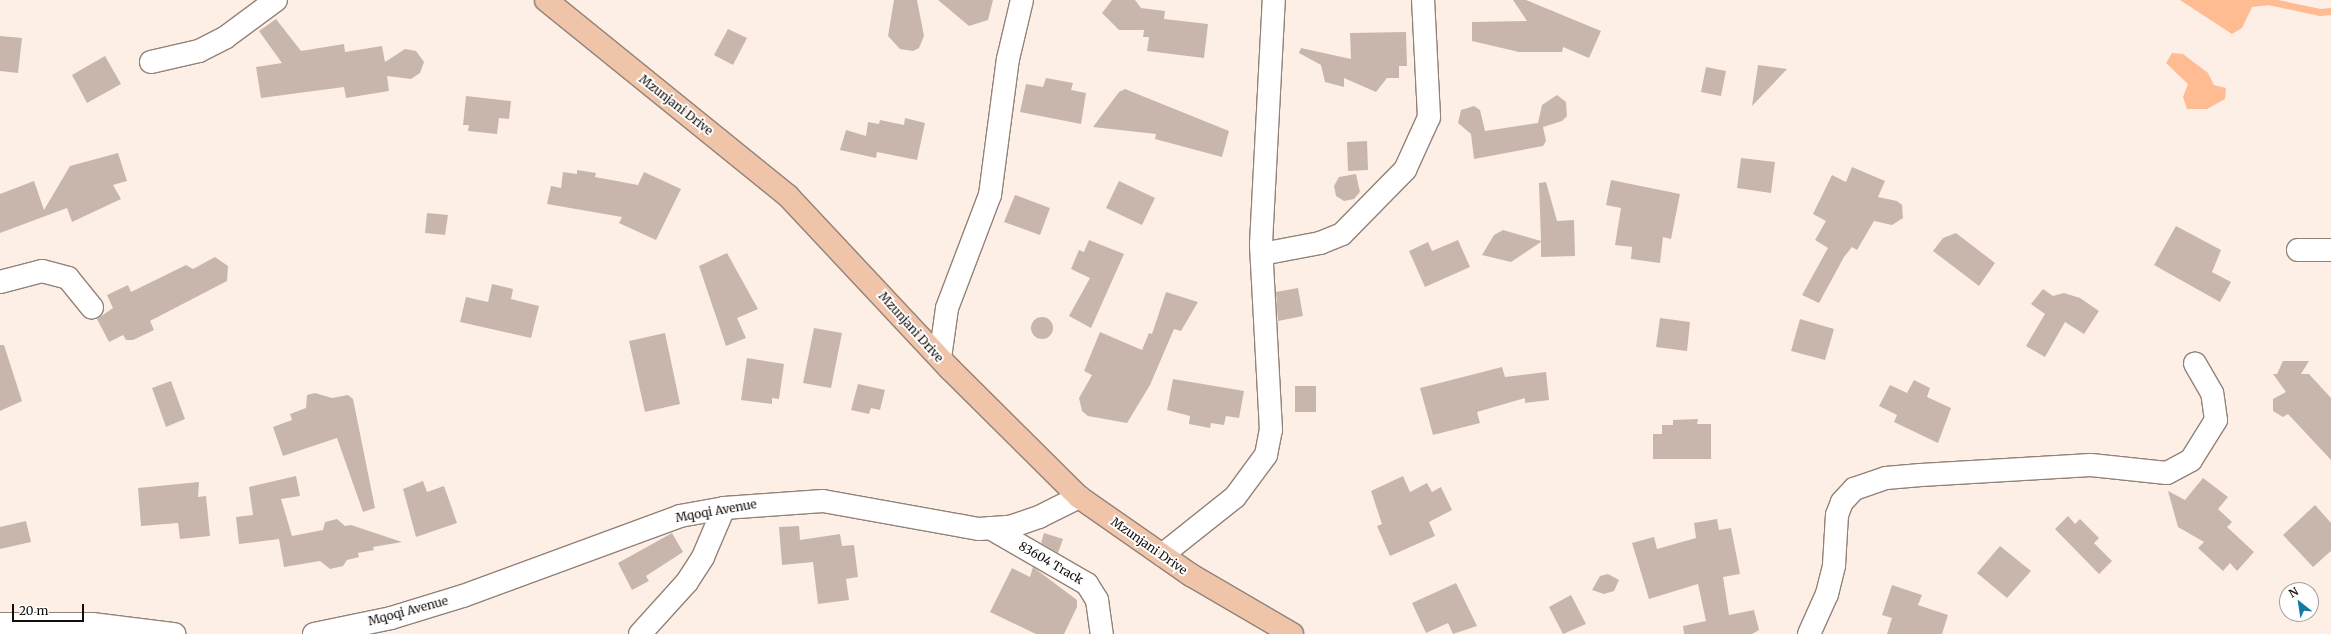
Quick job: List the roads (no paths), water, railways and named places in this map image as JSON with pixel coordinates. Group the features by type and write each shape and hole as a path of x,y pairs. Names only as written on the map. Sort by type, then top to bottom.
{"main road":[{"name":"Mzunjani Drive","path":"546,0 788,196 940,358 1079,497 1162,555 1292,634"}],"street":[{"path":"151,62 199,51 226,37 276,0"},
{"path":"940,358 947,308 990,195 1008,59 1022,0"},
{"path":"1162,555 1235,496 1266,455 1270,430 1262,254 1274,0"},
{"path":"1262,254 1320,243 1342,234 1405,170 1429,117 1423,0"},
{"path":"2298,250 2331,250"},
{"path":"0,282 42,271 68,278 92,308"},
{"path":"1809,634 1827,594 1834,565 1837,515 1842,502 1854,489 1886,478 2091,465 2168,473 2191,460 2216,420 2212,393 2195,364"},
{"name":"Mqoqi Avenue","path":"314,634 391,618 463,596 680,516 724,508 823,501 990,528 1039,517 1079,497"},
{"path":"640,634 687,582 703,557 724,508"},
{"name":"83604 Track","path":"990,528 1087,584 1097,600 1102,634"},
{"path":"0,624 92,624 174,634"}],"waterway":[{"path":"2263,0 2320,12 2331,11"}]}
